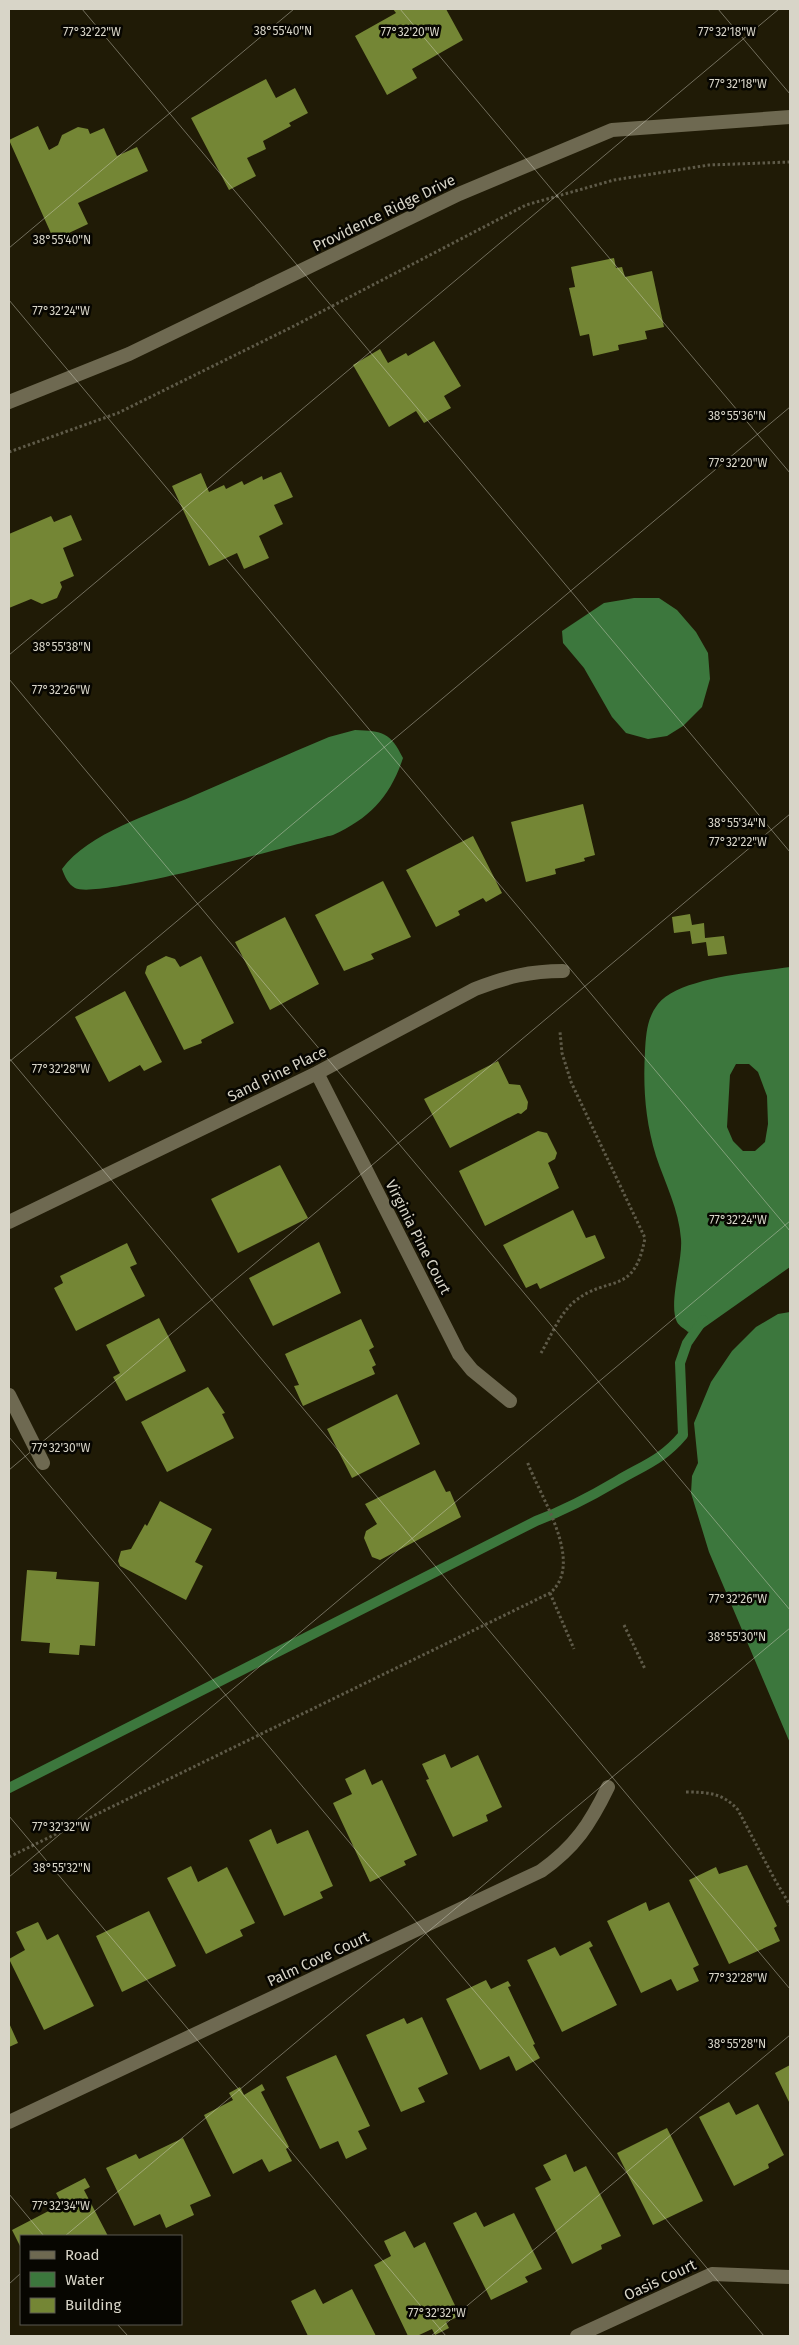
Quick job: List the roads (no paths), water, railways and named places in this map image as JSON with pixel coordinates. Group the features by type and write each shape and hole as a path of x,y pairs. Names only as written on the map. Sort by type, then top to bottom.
{"street":[{"name":"Providence Ridge Drive","path":"9,402 129,354 459,194 612,130 790,117"},
{"name":"Sand Pine Place","path":"9,1222 317,1073 491,983 524,973 563,971"},
{"name":"Virginia Pine Court","path":"317,1073 459,1354 472,1370 510,1401"},
{"path":"9,1395 43,1463"},
{"name":"Palm Cove Court","path":"9,2122 541,1871 561,1857 580,1837 595,1814 608,1787"},
{"name":"Oasis Court","path":"577,2336 712,2274 790,2277"}],"water":[{"path":"634,598 659,598 677,610 696,632 708,653 710,679 702,707 683,726 667,736 648,739 626,733 612,717 584,668 563,643 562,631 604,603"},
{"path":"355,730 379,732 385,735 394,743 403,758 392,784 377,805 358,821 333,835 157,879 91,890 75,888 70,884 62,869 73,856 88,845 122,826 329,737"},
{"path":"790,967 790,1267 702,1329 688,1332 677,1322 674,1304 681,1248 680,1228 675,1207 652,1143 647,1116 644,1078 645,1045 651,1015 658,1004 668,995 700,982 720,977","holes":["736,1064 749,1064 758,1072 767,1096 768,1124 765,1142 755,1151 743,1151 733,1141 727,1127 730,1075"]},
{"path":"790,1312 790,1743 709,1552 691,1493 692,1476 698,1463 694,1423 711,1382 732,1351 756,1327 778,1314"}],"waterway":[{"path":"9,1788 536,1521 577,1503 660,1456 683,1435 680,1363 687,1343 703,1320"}]}
